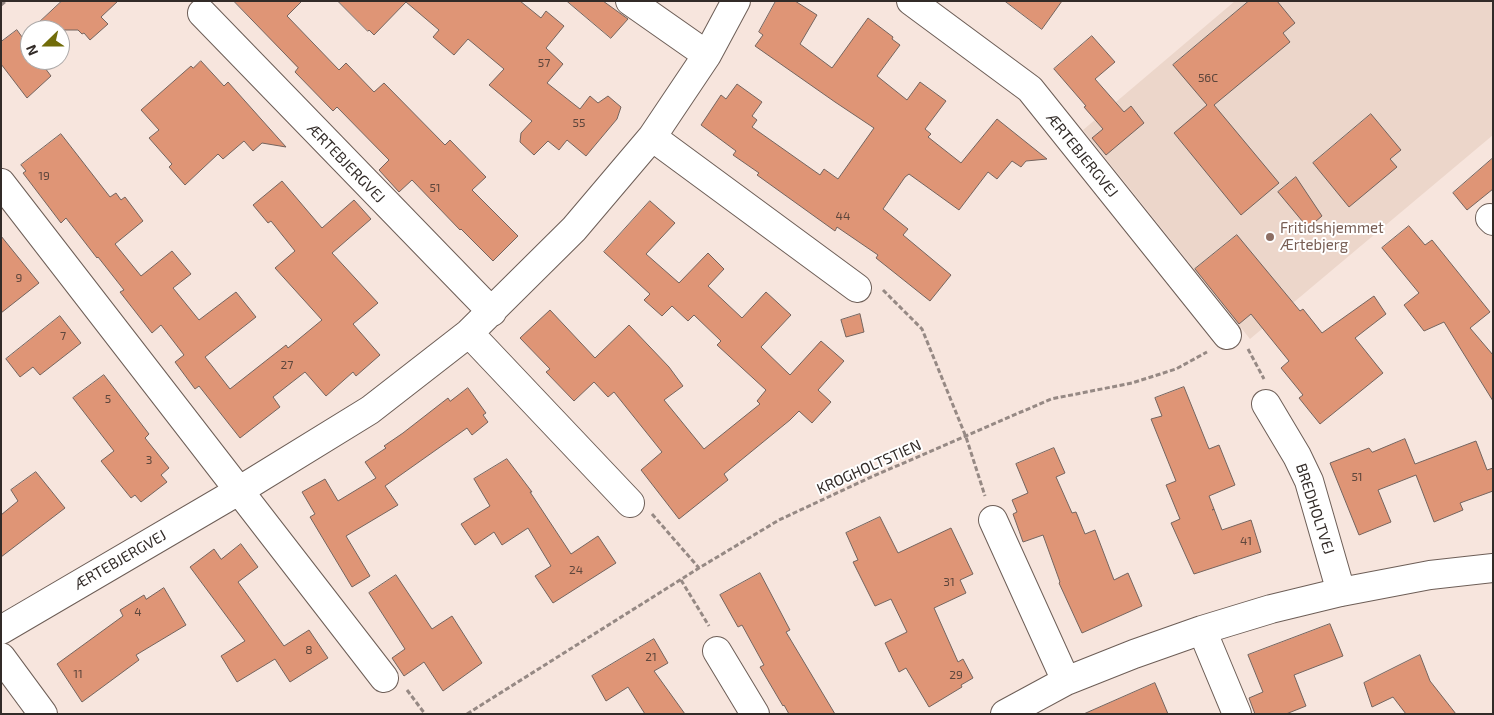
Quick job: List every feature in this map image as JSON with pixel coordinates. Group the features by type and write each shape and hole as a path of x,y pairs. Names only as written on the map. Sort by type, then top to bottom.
{"street":[{"path":"630,1 708,55"},
{"name":"ÆRTEBJERGVEJ","path":"1,630 240,490 370,410 469,333 574,229 652,137 708,55 736,1"},
{"name":"ÆRTEBJERGVEJ","path":"911,1 1030,89 1227,335"},
{"name":"ÆRTEBJERGVEJ","path":"202,12 492,312"},
{"path":"652,137 857,288"},
{"path":"1,183 384,678"},
{"path":"469,333 630,503"},
{"name":"BREDHOLTVEJ","path":"1266,404 1297,456 1309,481 1341,592"},
{"path":"993,520 1066,681"},
{"path":"1005,714 1066,681 1134,654 1202,630 1271,609 1341,592 1430,575 1493,568"},
{"path":"1202,630 1237,714"},
{"path":"717,651 755,714"},
{"path":"1,657 42,714"}],"path":[{"path":"1,5 6,1"},
{"path":"857,288 881,289 922,329 966,437 993,520"},
{"path":"1227,335 1241,337 1267,384 1266,404"},
{"name":"KROGHOLTSTIEN","path":"467,714 698,568 779,520 869,478 1051,399 1132,383 1176,369 1207,352 1227,335"},
{"path":"630,503 653,514 698,568"},
{"path":"681,580 720,643 717,651"}],"shaded area":[{"name":"Fritidshjemmet Ærtebjerg","path":"1235,1 1490,1 1493,4 1493,135 1250,339 1083,130"}],"building":[{"path":"62,1 118,1 101,17 108,24 90,40 84,33 82,34 78,30 70,30 70,20 42,20"},
{"path":"234,1 302,1 287,16 339,70 346,63 374,92 384,83 445,145 450,140 486,177 472,190 518,236 493,261 412,180 399,192 379,170 389,160 337,107 333,111 295,72 298,68"},
{"path":"338,1 520,1 541,18 546,11 564,26 546,48 563,64 547,83 580,109 590,96 598,103 608,96 621,107 617,119 586,156 567,140 559,150 548,141 534,155 520,142 521,133 532,121 489,85 504,69 468,39 454,55 433,37 439,30 406,2 374,35"},
{"path":"567,1 603,1 628,19 611,38"},
{"path":"776,1 795,1 817,15 800,44 832,68 868,18 893,37 892,39 900,45 877,76 907,100 920,82 946,101 925,129 931,134 928,137 961,163 997,119 1047,159 1026,161 1021,167 1012,161 997,179 988,172 959,210 909,174 905,177 883,209 908,229 903,235 951,275 930,301 876,258 878,255 837,227 835,231 757,175 759,173 733,155 736,151 701,125 721,95 726,99 737,84 762,102 752,116 757,120 752,127 820,175 824,169 838,179 874,128 755,46 763,35 759,32"},
{"path":"1005,1 1062,1 1042,29"},
{"path":"1249,1 1277,1 1295,23 1283,33 1290,42 1214,105 1279,183 1241,215 1174,133 1207,105 1173,65"},
{"path":"17,30 20,34 20,70 46,70 51,76 27,98 1,64 1,42"},
{"path":"1092,36 1115,62 1095,79 1124,112 1131,106 1144,123 1106,155 1092,138 1103,129 1054,69"},
{"path":"201,61 224,86 228,82 286,147 262,143 253,151 244,141 223,159 218,154 185,185 169,167 172,164 149,138 159,130 141,110 191,66 193,68"},
{"path":"1371,114 1401,150 1390,159 1397,167 1349,207 1313,163"},
{"path":"61,134 110,197 116,193 121,200 125,197 143,221 115,244 141,276 172,251 191,274 173,288 199,320 236,292 256,317 205,357 230,389 286,345 288,348 322,320 275,268 295,251 271,221 268,223 253,205 282,181 322,228 354,200 371,219 332,253 378,303 353,324 380,355 356,376 353,372 326,396 305,372 273,397 280,407 240,438 199,386 195,389 175,362 184,355 161,325 152,333 120,292 124,290 98,257 66,218 61,223 23,173 26,171 21,165"},
{"path":"1493,158 1493,189 1467,210 1453,193"},
{"path":"1296,177 1322,216 1308,228 1278,192"},
{"path":"650,201 675,223 646,254 679,283 708,253 724,269 708,286 742,318 766,292 791,315 761,347 790,375 821,341 844,361 818,390 831,402 812,423 799,411 724,474 728,480 679,519 641,470 662,452 614,392 608,397 594,382 574,401 546,372 550,369 520,338 550,310 595,358 629,325 669,367 683,386 664,400 704,449 760,404 757,401 766,390 717,345 721,341 694,315 688,321 672,306 662,316 644,300 650,294 604,252"},
{"path":"1409,226 1425,245 1432,240 1490,312 1470,328 1493,355 1493,401 1444,322 1424,331 1404,305 1419,293 1382,248"},
{"path":"1237,235 1300,311 1303,309 1322,333 1374,296 1386,314 1355,338 1383,373 1320,424 1299,398 1303,395 1281,368 1289,361 1251,314 1239,324 1195,269"},
{"path":"1,236 39,283 1,313"},
{"path":"860,314 864,332 846,337 841,320"},
{"path":"60,316 81,343 40,375 33,367 20,377 6,359"},
{"path":"104,375 149,434 145,438 169,468 161,475 167,482 141,502 135,495 131,498 101,461 114,451 73,398"},
{"path":"1184,387 1209,449 1219,445 1235,485 1209,496 1222,530 1251,520 1261,552 1194,574 1171,523 1180,519 1166,485 1176,481 1151,419 1162,416 1155,398"},
{"path":"468,388 486,413 483,415 488,422 472,435 467,428 385,486 398,505 346,536 370,576 352,587 310,517 315,514 302,492 325,479 338,501 376,478 365,462 386,448 384,446 448,398 450,401"},
{"path":"1405,439 1415,464 1476,441 1487,470 1493,468 1493,491 1460,503 1463,510 1434,522 1416,475 1378,490 1391,522 1359,535 1330,463 1369,448 1372,452"},
{"path":"1054,448 1065,473 1056,477 1072,513 1076,512 1085,534 1095,530 1114,580 1128,573 1142,606 1082,633 1059,583 1043,535 1023,542 1013,514 1017,512 1012,500 1028,493 1016,464"},
{"path":"507,459 532,492 530,492 571,554 598,536 616,563 553,603 535,576 551,566 528,528 502,545 494,532 475,545 461,524 490,506 474,479"},
{"path":"36,472 65,508 1,557 1,515 18,501 11,490"},
{"path":"880,517 898,553 951,528 973,574 960,580 966,593 934,608 958,662 963,659 973,678 929,707 906,668 899,672 885,643 907,632 891,599 875,606 853,562 858,560 846,533"},
{"path":"241,544 258,567 238,582 284,646 309,630 328,658 290,682 275,659 237,682 221,656 245,641 190,567 214,549 221,559"},
{"path":"760,573 790,630 786,632 835,714 789,714 760,667 764,665 742,625 738,627 720,595"},
{"path":"396,575 432,629 452,616 482,663 443,691 424,662 404,676 392,658 405,649 369,593"},
{"path":"164,588 186,625 136,655 139,660 82,702 57,664 123,616 120,610 144,595 146,599"},
{"path":"1330,624 1343,656 1294,675 1306,706 1286,714 1255,714 1249,698 1263,692 1248,655"},
{"path":"654,639 668,663 654,671 685,714 645,714 628,687 606,701 592,676"},
{"path":"1420,655 1430,681 1456,714 1406,714 1393,697 1372,707 1364,683"},
{"path":"1155,683 1168,714 1084,714"}],"place":[{"name":"Fritidshjemmet Ærtebjerg","path":"1270,237"}]}
